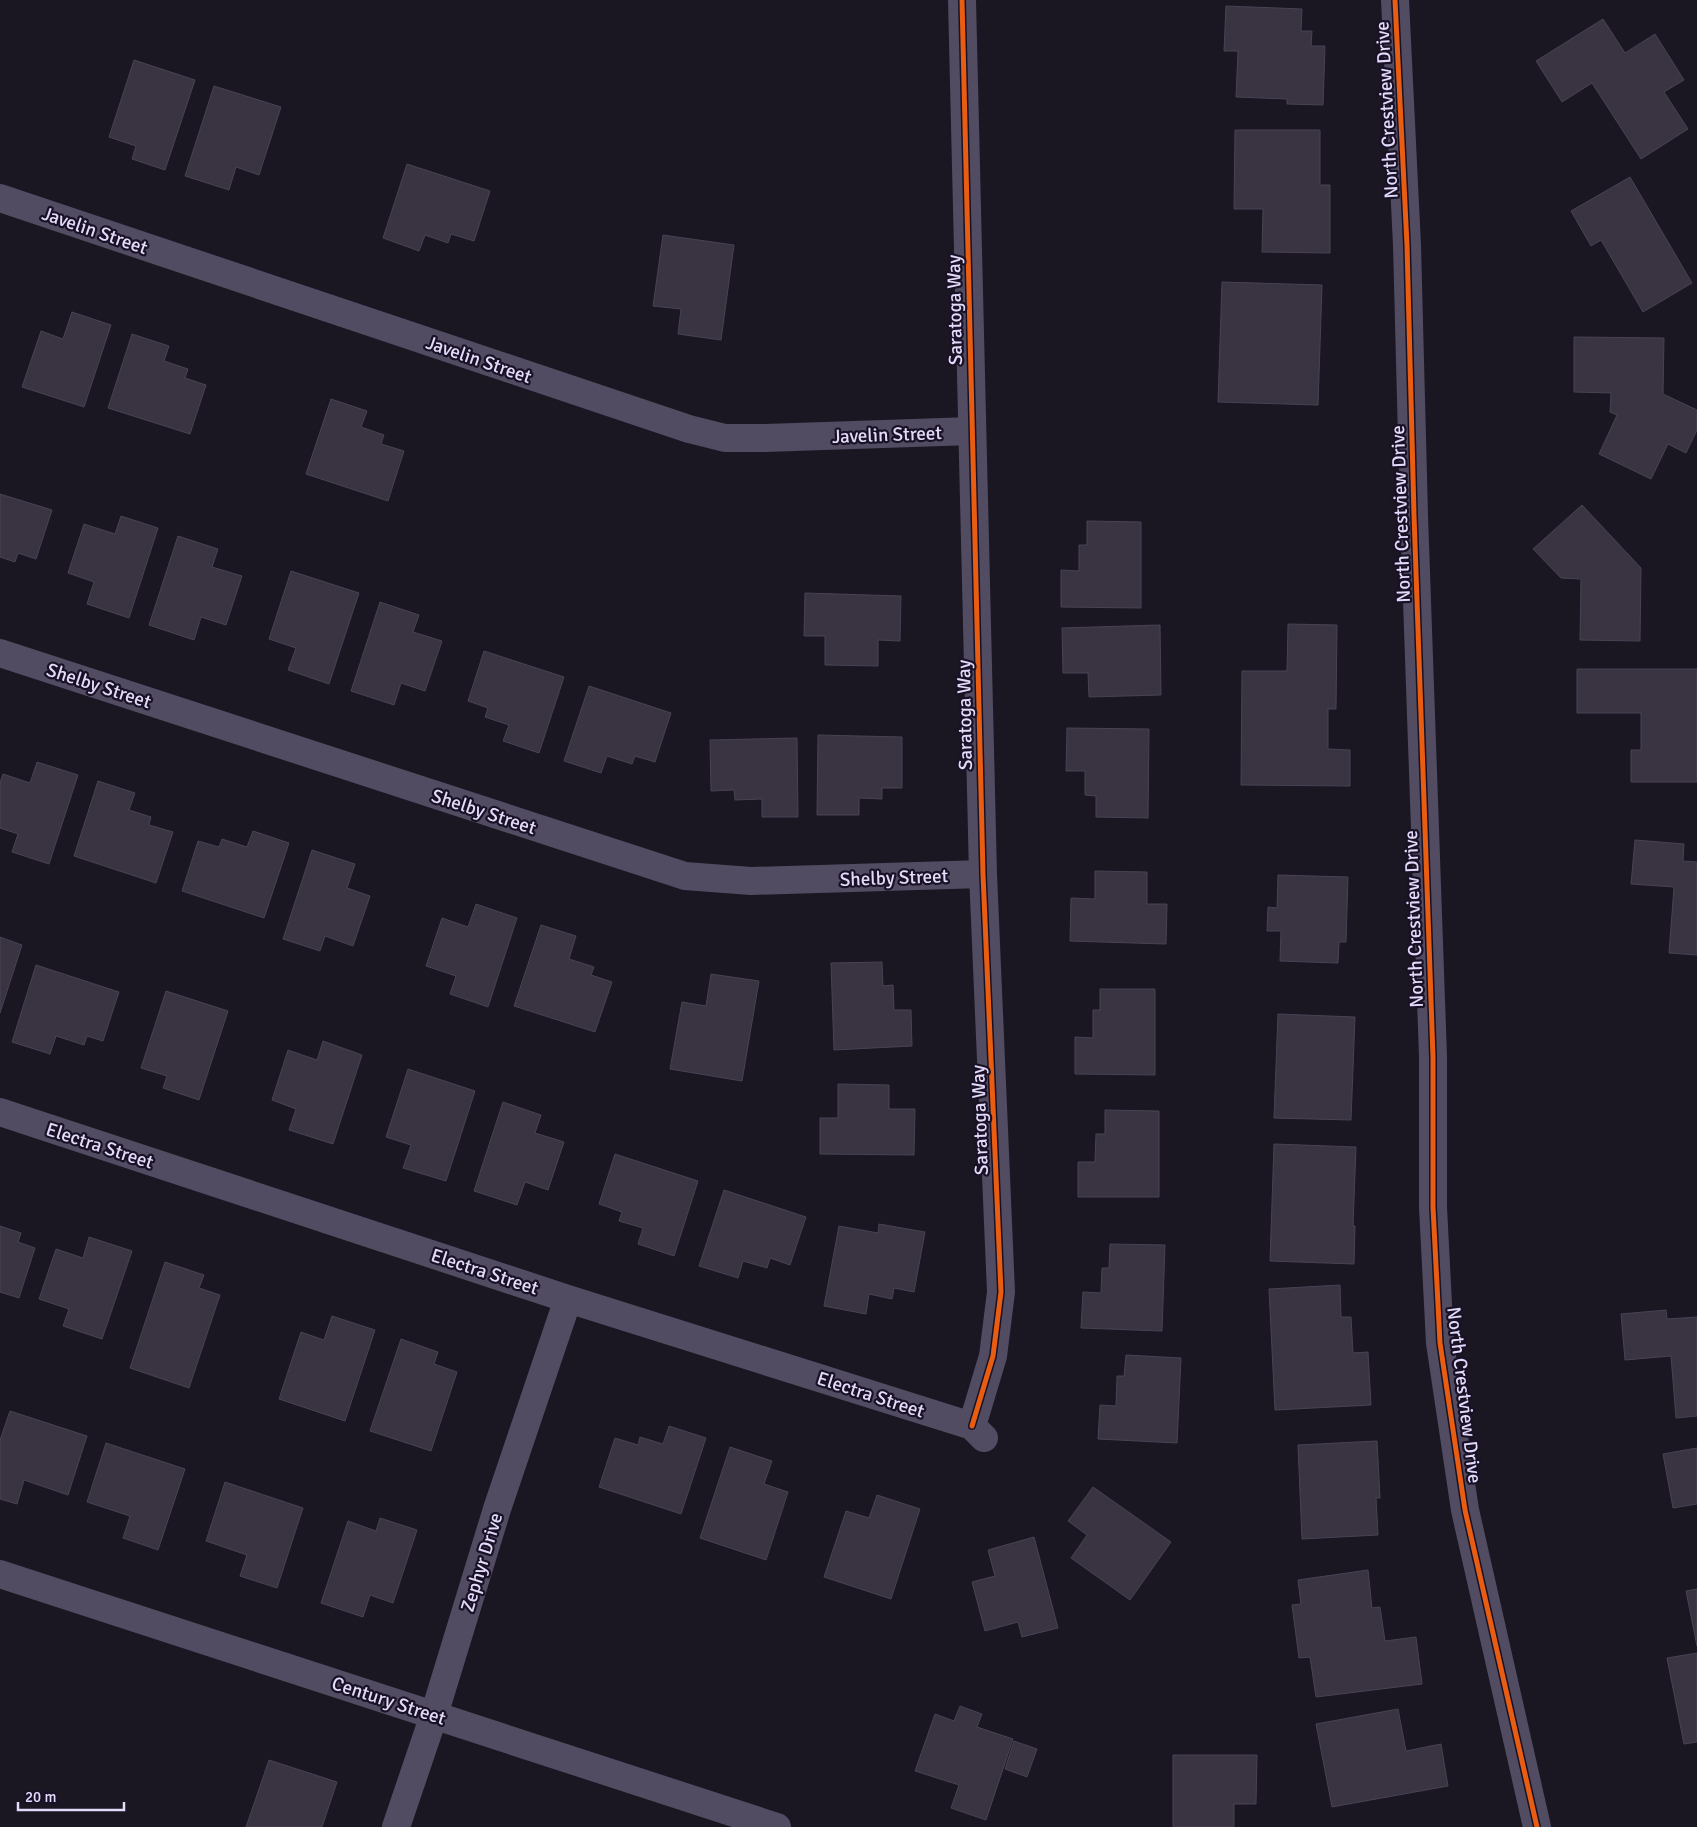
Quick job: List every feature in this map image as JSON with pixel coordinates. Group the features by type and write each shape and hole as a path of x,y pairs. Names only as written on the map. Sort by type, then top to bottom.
{"street":[{"name":"Saratoga Way","path":"962,0 983,874 1001,1292 993,1356 979,1433"},
{"name":"North Crestview Drive","path":"1395,0 1408,245 1414,515 1433,1056 1433,1207 1440,1343 1465,1510 1538,1827"},
{"name":"Javelin Street","path":"0,198 679,426 725,438 972,430"},
{"name":"Shelby Street","path":"0,653 685,876 751,881 983,874"},
{"name":"Electra Street","path":"0,1112 979,1433"},
{"name":"Zephyr Drive","path":"396,1827 434,1715 497,1509 568,1299"},
{"name":"Century Street","path":"0,1574 777,1827"}],"building":[{"path":"1226,6 1302,9 1301,31 1312,31 1311,46 1325,46 1323,105 1287,104 1287,99 1236,97 1238,51 1224,51"},
{"path":"1603,19 1625,53 1655,34 1684,80 1664,92 1688,129 1641,159 1592,83 1562,102 1536,61"},
{"path":"134,60 195,80 165,170 132,159 136,146 109,137"},
{"path":"214,86 281,107 259,175 236,167 229,190 185,176"},
{"path":"1235,130 1320,130 1320,185 1330,185 1330,253 1262,252 1263,209 1234,209"},
{"path":"407,164 490,191 474,241 451,234 448,243 425,235 419,251 383,238"},
{"path":"1630,177 1692,283 1643,312 1601,240 1591,246 1571,211"},
{"path":"663,235 734,245 721,340 678,334 681,309 653,306"},
{"path":"1222,282 1322,285 1318,405 1218,402"},
{"path":"72,312 111,325 84,407 22,387 41,331 63,339"},
{"path":"132,334 169,346 164,361 188,369 185,378 206,385 190,434 108,408"},
{"path":"1574,337 1664,338 1663,394 1697,410 1697,430 1686,453 1668,444 1651,479 1599,454 1617,415 1610,412 1611,393 1574,392"},
{"path":"331,399 367,411 361,427 384,435 381,444 404,451 388,501 306,474"},
{"path":"0,494 52,510 36,559 18,553 15,562 0,557"},
{"path":"1582,505 1641,568 1640,641 1580,640 1581,579 1561,578 1533,549"},
{"path":"121,516 158,528 129,618 87,604 94,582 68,573 84,524 115,534"},
{"path":"1087,521 1141,522 1141,608 1061,607 1061,570 1079,571 1079,545 1087,545"},
{"path":"178,536 218,549 212,567 242,576 226,625 201,617 194,640 149,625"},
{"path":"291,571 359,593 329,684 288,670 296,648 269,639"},
{"path":"805,593 901,596 900,641 878,640 878,666 825,665 825,636 804,636"},
{"path":"380,602 419,615 413,632 442,641 425,691 401,683 394,705 351,691"},
{"path":"1288,624 1337,625 1336,709 1328,709 1328,749 1350,750 1350,786 1241,785 1242,671 1287,671"},
{"path":"1160,625 1161,695 1089,697 1088,673 1063,673 1062,628"},
{"path":"484,651 564,677 539,753 503,741 509,725 485,717 488,708 468,701"},
{"path":"1577,669 1697,669 1697,782 1631,782 1631,750 1641,750 1641,713 1577,713"},
{"path":"589,686 671,713 655,762 635,756 632,764 607,756 601,773 564,761"},
{"path":"1067,728 1149,729 1148,818 1096,817 1096,796 1085,795 1085,771 1066,771"},
{"path":"818,735 902,737 902,788 882,788 882,799 859,798 859,815 817,815"},
{"path":"797,738 798,817 762,817 762,799 735,800 734,790 711,791 710,740"},
{"path":"37,762 78,775 49,864 12,852 18,834 0,828 0,783 3,774 30,783"},
{"path":"98,781 135,793 129,810 151,817 149,825 173,832 156,883 74,856"},
{"path":"253,831 289,843 264,918 182,891 198,841 219,847 222,839 247,847"},
{"path":"1635,840 1684,844 1683,861 1697,862 1697,955 1669,953 1674,887 1631,884"},
{"path":"312,850 355,864 347,888 370,896 353,946 325,936 320,951 283,939"},
{"path":"1095,871 1147,872 1147,904 1167,904 1166,944 1070,941 1071,898 1095,899"},
{"path":"1278,875 1348,877 1346,942 1339,942 1338,963 1280,961 1281,931 1267,931 1268,907 1277,908"},
{"path":"476,904 517,918 488,1007 450,994 456,976 426,966 442,918 468,927"},
{"path":"541,925 576,936 569,959 594,967 591,975 612,982 595,1032 514,1006"},
{"path":"0,937 22,945 0,1013"},
{"path":"882,962 883,986 893,985 894,1010 911,1010 912,1046 834,1050 831,963"},
{"path":"36,965 119,992 103,1041 87,1036 84,1045 56,1036 50,1054 12,1042"},
{"path":"711,974 759,981 742,1081 670,1069 682,1002 706,1006"},
{"path":"1100,989 1155,989 1155,1075 1075,1074 1075,1037 1093,1038 1093,1010 1100,1010"},
{"path":"166,991 228,1011 199,1100 163,1088 167,1076 141,1068"},
{"path":"1278,1014 1355,1017 1351,1120 1274,1118"},
{"path":"323,1041 362,1055 333,1144 289,1130 296,1109 272,1100 288,1050 317,1060"},
{"path":"408,1069 475,1091 446,1181 403,1168 411,1145 386,1137"},
{"path":"838,1084 889,1085 889,1109 915,1109 914,1155 820,1154 820,1118 838,1118"},
{"path":"503,1102 541,1115 535,1133 564,1142 548,1190 525,1182 517,1205 474,1191"},
{"path":"1105,1110 1159,1111 1159,1197 1078,1197 1078,1162 1095,1162 1096,1134 1105,1134"},
{"path":"1274,1144 1356,1147 1353,1226 1355,1226 1354,1264 1270,1261"},
{"path":"615,1154 698,1181 674,1256 638,1244 643,1228 619,1221 622,1212 599,1204"},
{"path":"724,1190 806,1217 790,1265 770,1258 767,1268 743,1261 738,1278 699,1266"},
{"path":"879,1224 925,1232 914,1292 894,1288 892,1299 869,1294 866,1314 824,1306 839,1226 878,1233"},
{"path":"0,1226 21,1233 18,1242 35,1248 19,1298 0,1292"},
{"path":"89,1237 132,1251 102,1339 63,1326 69,1309 39,1299 56,1249 83,1258"},
{"path":"1110,1244 1165,1245 1162,1331 1081,1328 1083,1292 1101,1293 1102,1268 1109,1268"},
{"path":"165,1262 204,1275 199,1288 220,1295 189,1388 130,1368"},
{"path":"1340,1285 1341,1317 1351,1317 1353,1353 1368,1352 1371,1405 1275,1410 1269,1289"},
{"path":"1666,1310 1667,1319 1697,1317 1697,1416 1676,1418 1671,1356 1625,1360 1621,1314"},
{"path":"332,1316 375,1330 345,1421 279,1399 301,1332 324,1340"},
{"path":"401,1339 438,1352 434,1364 457,1372 431,1451 370,1431"},
{"path":"1126,1355 1181,1358 1177,1443 1098,1439 1100,1405 1116,1406 1117,1376 1124,1376"},
{"path":"10,1411 87,1436 68,1495 24,1480 17,1504 0,1499 0,1440"},
{"path":"669,1426 706,1438 681,1514 599,1487 615,1438 638,1445 640,1437 663,1444"},
{"path":"1377,1441 1380,1498 1376,1498 1378,1535 1302,1539 1298,1445"},
{"path":"106,1443 185,1469 158,1550 123,1538 130,1516 87,1502"},
{"path":"730,1447 772,1461 764,1484 788,1492 766,1560 700,1538"},
{"path":"1697,1448 1697,1504 1673,1508 1663,1454"},
{"path":"225,1482 303,1508 277,1588 240,1576 247,1555 206,1541"},
{"path":"1093,1487 1171,1542 1130,1600 1071,1558 1087,1535 1068,1521"},
{"path":"877,1495 920,1509 891,1599 824,1577 846,1511 869,1518"},
{"path":"380,1518 417,1530 393,1603 370,1595 363,1617 321,1603 348,1521 376,1531"},
{"path":"1034,1537 1058,1628 1022,1637 1018,1622 985,1631 972,1582 995,1576 988,1550"},
{"path":"1368,1570 1372,1608 1380,1607 1385,1641 1416,1637 1422,1684 1316,1697 1310,1657 1299,1658 1292,1605 1301,1604 1298,1580"},
{"path":"1697,1589 1697,1646 1686,1591"},
{"path":"1697,1653 1697,1742 1684,1744 1667,1658"},
{"path":"960,1706 982,1714 977,1727 1013,1739 986,1820 951,1808 959,1785 915,1771 935,1714 954,1721"},
{"path":"1398,1709 1406,1751 1441,1744 1448,1786 1332,1807 1316,1724"},
{"path":"1014,1741 1037,1749 1027,1777 1005,1769"},
{"path":"1173,1755 1257,1755 1256,1804 1234,1804 1234,1827 1173,1827"},
{"path":"269,1760 337,1782 322,1827 246,1827"}],"cycle path":[{"path":"962,0 983,874 1001,1292 993,1356 972,1426"},
{"path":"1395,0 1407,245 1414,515 1433,1057 1433,1207 1440,1343 1465,1510 1537,1827"}]}
